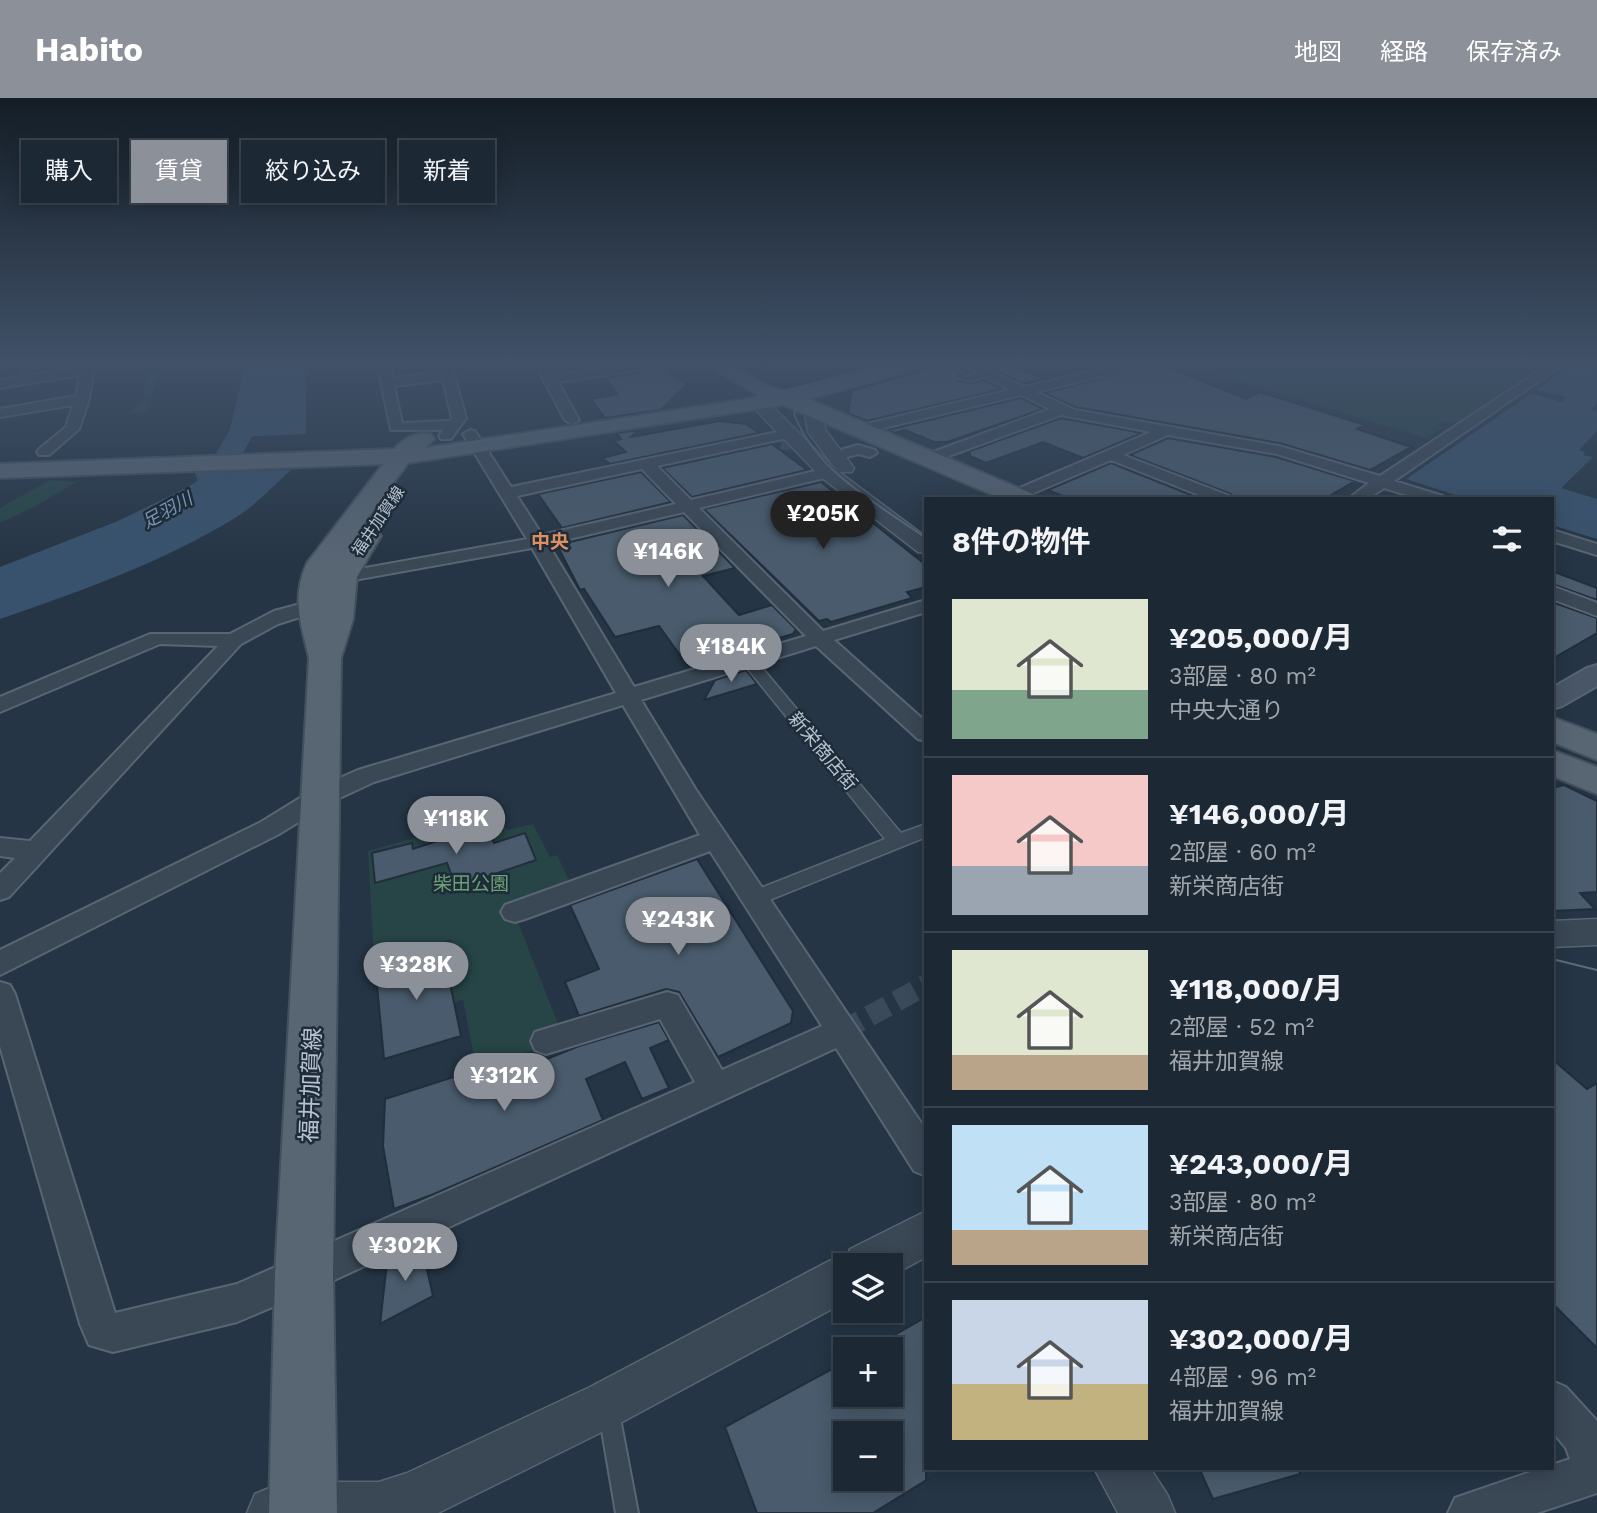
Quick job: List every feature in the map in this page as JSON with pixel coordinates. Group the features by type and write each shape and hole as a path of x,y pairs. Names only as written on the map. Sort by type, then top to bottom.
{"main road":[{"path":"427,444 517,429"},
{"path":"0,456 46,458 427,444 533,429"},
{"path":"831,429 870,453 968,497"},
{"path":"863,429 1012,495"},
{"name":"福井加賀線","path":"325,658 338,620 343,577 360,545 427,444"},
{"name":"福井加賀線","path":"293,1511 323,796 325,658 312,607 315,577 321,563 427,444"},
{"path":"0,471 46,458"},
{"path":"1554,699 1597,674"},
{"path":"1554,729 1597,748"},
{"path":"1554,763 1597,782"}],"street":[{"path":"46,458 72,429"},
{"path":"400,429 507,493 715,839 924,1157"},
{"path":"427,444 445,429"},
{"path":"784,429 924,531"},
{"path":"818,429 834,468 924,545"},
{"path":"930,458 1009,429"},
{"path":"1154,429 1279,450 1431,497"},
{"path":"1359,497 1461,429"},
{"path":"1012,495 1166,431"},
{"path":"507,493 787,434"},
{"path":"834,468 839,455 846,451 861,450 870,453"},
{"path":"1111,456 1219,497"},
{"path":"646,464 819,638 924,732"},
{"path":"343,577 537,541 834,468"},
{"path":"1554,537 1597,550"},
{"path":"1554,593 1597,610"},
{"path":"0,890 234,640 270,618 287,611 312,607"},
{"path":"0,963 270,828 323,796 366,776 924,607"},
{"path":"0,705 157,638 234,640"},
{"name":"新栄商店街","path":"748,660 897,841"},
{"path":"755,898 924,831"},
{"path":"515,912 715,839"},
{"path":"0,847 36,851"},
{"path":"1554,934 1597,932"},
{"path":"0,994 103,1331 113,1333 237,1303 538,1171 714,1087 842,1031"},
{"path":"546,1041 667,1004 714,1087"},
{"path":"888,1253 924,1234"},
{"path":"293,1511 379,1508 395,1504 607,1405 833,1283"},
{"path":"1470,1513 1591,1474 1594,1457 1587,1439 1554,1403"},
{"path":"1121,1470 1148,1513"}],"lane":[{"path":"607,1405 627,1513"}],"green space":[{"path":"1396,429 1441,429 1426,438"},
{"path":"50,480 76,482 36,506 0,523 0,508"},
{"name":"柴田公園","path":"499,814 507,830 533,824 550,857 557,855 578,898 517,920 565,1041 476,1067 463,1000 380,1026 378,1006 460,980 451,939 374,961 368,851"}],"water":[{"path":"239,429 306,429 306,434 238,437"},
{"path":"1479,429 1597,429 1579,450 1585,452 1583,455 1593,457 1561,488 1597,499 1597,539 1554,526 1554,497 1462,497 1406,479"},
{"path":"291,470 245,511 181,548 91,586 0,619 0,567 118,521 198,482 195,472"}],"building":[{"path":"675,429 753,429 759,433 610,464 602,458 626,452 614,441 621,439 616,433 639,430 631,437"},
{"path":"985,429 947,442 934,442 905,430 895,433 888,430"},
{"path":"1031,429 1121,429 1142,433 1083,458 1043,442 986,463 970,456 970,451"},
{"path":"1200,429 1357,429 1411,447 1370,470 1279,443"},
{"path":"1168,438 1276,457 1355,481 1327,497 1233,497 1130,455"},
{"path":"772,444 807,470 692,497 662,468"},
{"path":"1111,463 1196,497 1065,497 1048,490"},
{"path":"641,472 671,502 562,528 538,494"},
{"path":"821,482 924,563 924,588 907,592 912,598 831,622 827,619 819,621 704,509"},
{"path":"683,515 735,568 703,576 739,615 772,605 796,629 793,634 732,652 735,654 727,657 729,653 687,665 659,626 615,637 584,589 580,590 557,545"},
{"path":"1554,572 1597,588 1597,600 1554,585"},
{"path":"1554,603 1597,618 1597,633 1554,658"},
{"path":"746,670 757,684 704,700 715,680"},
{"path":"1564,785 1597,801 1597,892 1580,893 1595,909 1554,911 1554,788"},
{"path":"485,822 494,843 525,833 536,860 456,887 447,863 375,883 372,853 412,843 413,849"},
{"path":"697,859 793,1011 791,1023 718,1057 679,992 666,989 579,1016 565,982 599,969 570,905"},
{"path":"442,945 461,1036 384,1059 375,964"},
{"path":"659,1022 669,1040 650,1048 669,1088 642,1099 625,1062 586,1079 603,1120 394,1209 383,1146 385,1099 475,1070 476,1080 486,1077 487,1083 579,1046"},
{"path":"1554,1061 1587,1089 1597,1083 1597,1348 1554,1305"},
{"path":"421,1243 433,1296 380,1324 390,1257"},
{"path":"924,1318 924,1470 928,1479 873,1513 757,1513 725,1427 833,1368 833,1407 903,1407 903,1337 891,1337"},
{"path":"1200,1470 1299,1470 1300,1474 1213,1499"}],"waterway":[{"name":"足羽川","path":"190,498 213,483 243,429"}],"tunnel":[{"path":"781,444 806,448"},
{"path":"842,1031 924,986"}],"tram line":[{"path":"0,466 427,449 562,429"},
{"path":"801,429 817,453 850,485 924,537"},
{"path":"1554,959 1597,970"}],"district":[{"name":"中央","path":"550,541"}]}
